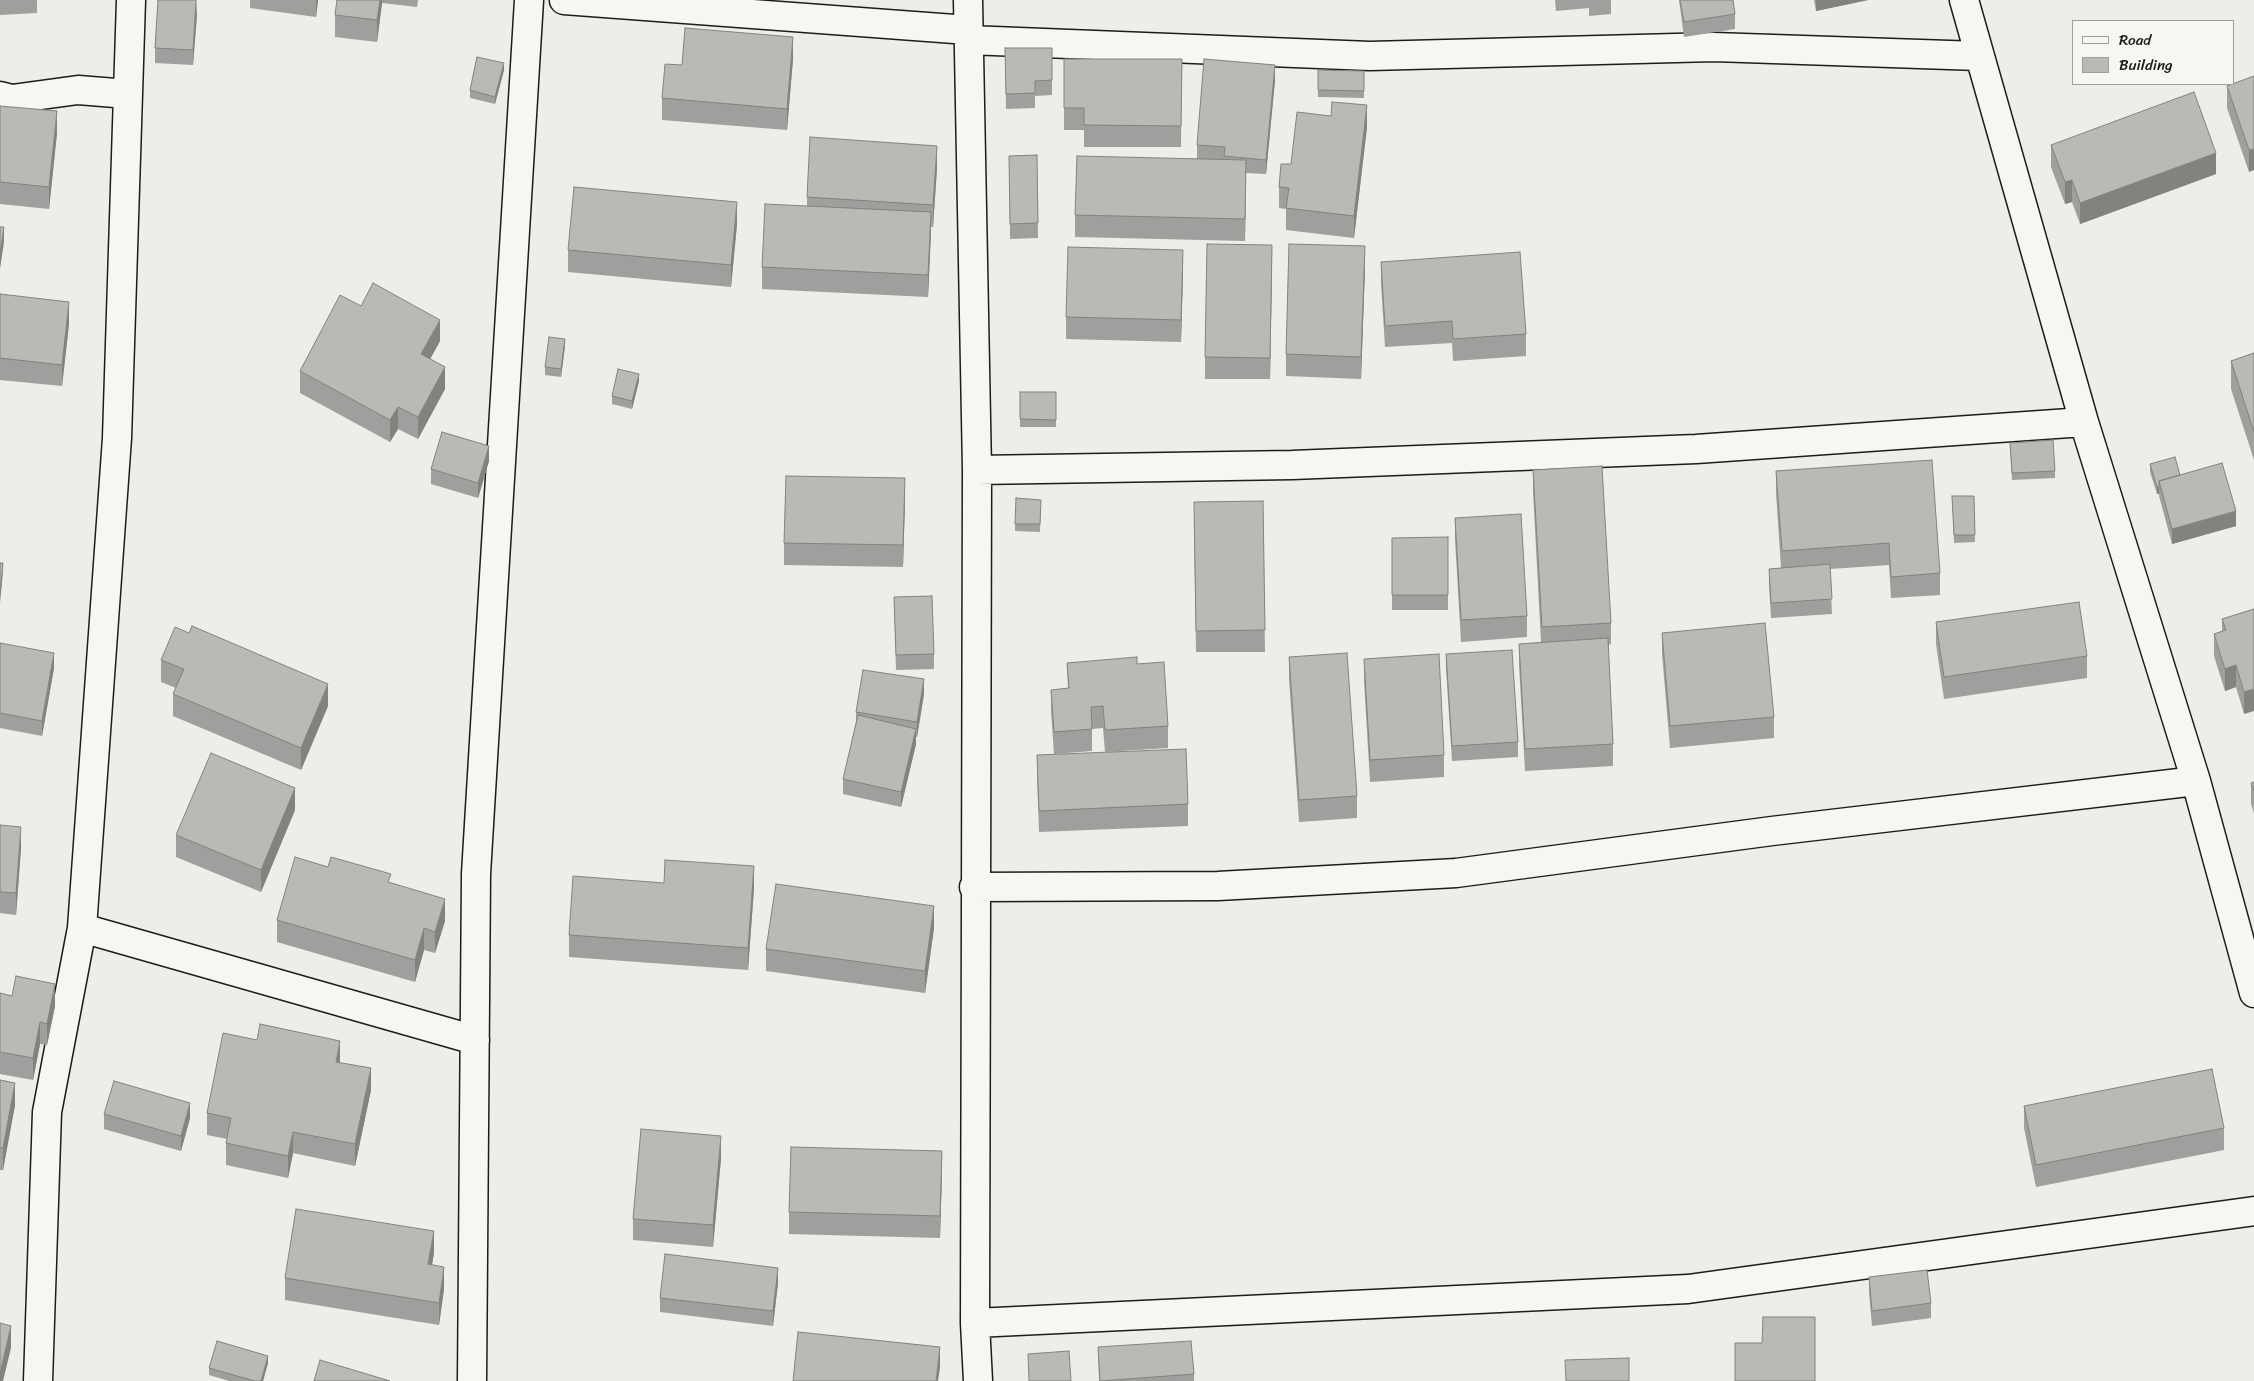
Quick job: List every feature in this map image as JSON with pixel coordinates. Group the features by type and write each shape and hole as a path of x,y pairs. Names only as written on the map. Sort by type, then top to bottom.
{"street":[{"path":"38,1381 47,1112 82,928 117,438 131,0"},
{"path":"472,1381 476,874 529,0"},
{"path":"564,0 969,35 1370,56 1714,47 1979,56"},
{"path":"968,0 977,470 974,887 975,1323 978,1381"},
{"path":"1964,0 2084,422 2196,781 2254,993"},
{"path":"0,96 12,99 78,90 128,94"},
{"path":"977,470 1292,465 1696,449 2084,422"},
{"path":"974,887 1218,886 1456,873 1772,831 2196,781"},
{"path":"82,928 475,1040"},
{"path":"975,1323 1688,1289 2254,1211"}],"building":[{"path":"158,0 196,0 193,50 155,48"},
{"path":"337,0 380,0 377,20 335,15"},
{"path":"1680,0 1733,0 1735,14 1684,22"},
{"path":"685,28 793,37 787,109 662,98 665,64 682,65"},
{"path":"1005,48 1052,48 1052,80 1035,81 1035,93 1006,94"},
{"path":"477,57 504,63 495,97 470,90"},
{"path":"1064,59 1182,59 1181,126 1084,125 1084,108 1064,108"},
{"path":"1204,59 1275,65 1266,160 1224,156 1225,147 1197,145"},
{"path":"1318,70 1364,71 1364,91 1318,90"},
{"path":"2254,76 2254,149 2249,150 2227,86"},
{"path":"2194,92 2216,153 2080,203 2072,180 2065,182 2051,145"},
{"path":"1332,102 1367,105 1354,216 1286,208 1289,188 1279,187 1281,164 1291,164 1297,112 1331,116"},
{"path":"0,106 57,111 49,187 0,182"},
{"path":"810,137 937,146 933,205 807,197"},
{"path":"1037,155 1038,223 1010,224 1009,156"},
{"path":"1077,156 1246,160 1245,219 1075,215"},
{"path":"574,187 737,202 731,265 568,250"},
{"path":"765,204 931,212 928,275 762,267"},
{"path":"0,227 4,227 0,254"},
{"path":"1207,244 1272,245 1270,358 1205,357"},
{"path":"1289,244 1365,246 1361,357 1286,354"},
{"path":"1068,247 1183,250 1181,320 1066,317"},
{"path":"1520,252 1526,334 1453,339 1452,321 1385,326 1381,262"},
{"path":"373,283 440,320 421,354 445,367 418,417 398,407 390,420 300,371 340,295 361,306"},
{"path":"0,294 69,302 62,365 0,358"},
{"path":"549,337 565,339 561,369 545,367"},
{"path":"2254,353 2254,432 2231,361"},
{"path":"618,369 639,374 632,401 612,396"},
{"path":"1020,392 1056,392 1056,420 1020,419"},
{"path":"442,432 489,446 478,483 431,469"},
{"path":"2053,440 2055,471 2012,473 2010,443"},
{"path":"2175,457 2180,475 2159,481 2159,486 2157,487 2150,464"},
{"path":"1932,460 1940,573 1891,577 1889,543 1782,551 1776,471"},
{"path":"2222,463 2236,511 2172,529 2159,481"},
{"path":"1602,466 1611,623 1542,627 1533,470"},
{"path":"786,476 905,478 903,545 784,543"},
{"path":"1952,496 1974,496 1975,535 1954,535"},
{"path":"1016,498 1041,500 1040,524 1015,524"},
{"path":"1263,501 1265,630 1196,631 1194,502"},
{"path":"1521,514 1527,616 1461,620 1455,518"},
{"path":"1448,537 1448,595 1392,595 1392,538"},
{"path":"0,563 3,563 0,595"},
{"path":"1830,564 1832,599 1771,603 1769,569"},
{"path":"932,596 934,654 896,655 894,597"},
{"path":"2079,602 2087,656 1944,677 1936,622"},
{"path":"2254,609 2254,689 2244,692 2236,665 2225,669 2214,634 2226,630 2222,619"},
{"path":"1765,623 1774,717 1670,726 1662,633"},
{"path":"192,626 328,684 301,748 173,694 184,669 161,660 175,627 189,633"},
{"path":"1608,638 1613,744 1525,749 1519,644"},
{"path":"0,643 54,653 42,721 0,713"},
{"path":"1512,650 1518,742 1452,746 1446,654"},
{"path":"1347,653 1357,796 1299,800 1289,657"},
{"path":"1439,654 1444,755 1370,760 1364,659"},
{"path":"1137,657 1137,664 1164,662 1168,726 1105,730 1103,706 1091,707 1092,729 1054,732 1051,690 1069,688 1067,663"},
{"path":"863,670 924,679 917,722 856,712"},
{"path":"858,715 916,729 901,792 843,779"},
{"path":"1186,749 1188,804 1039,811 1037,755"},
{"path":"211,753 295,788 261,870 176,835"},
{"path":"0,825 21,827 16,893 0,892"},
{"path":"295,857 328,867 331,857 391,874 388,882 445,899 435,932 424,928 415,960 277,920"},
{"path":"665,860 754,866 748,948 569,935 573,876 664,883"},
{"path":"776,884 934,906 925,971 766,949"},
{"path":"16,976 55,984 47,1024 40,1022 33,1058 0,1052 0,993 12,996"},
{"path":"260,1024 340,1041 336,1062 371,1068 355,1144 293,1132 288,1156 226,1143 231,1118 207,1113 223,1033 257,1040"},
{"path":"2212,1069 2224,1128 2036,1165 2024,1106"},
{"path":"0,1080 15,1083 3,1148 0,1148"},
{"path":"114,1081 190,1103 181,1136 104,1114"},
{"path":"641,1129 721,1136 713,1225 633,1219"},
{"path":"791,1147 942,1151 940,1216 789,1212"},
{"path":"296,1209 434,1231 428,1264 444,1267 439,1303 285,1278"},
{"path":"665,1254 778,1268 773,1311 660,1298"},
{"path":"1927,1270 1931,1303 1872,1311 1869,1277"},
{"path":"1763,1317 1815,1317 1815,1381 1735,1381 1735,1343 1762,1343"},
{"path":"0,1323 11,1326 0,1373"},
{"path":"798,1332 940,1347 936,1381 793,1381"},
{"path":"217,1341 268,1356 261,1381 209,1368"},
{"path":"1191,1341 1194,1374 1100,1381 1098,1347"},
{"path":"1069,1351 1071,1381 1029,1381 1028,1354"},
{"path":"1629,1358 1629,1381 1566,1381 1565,1360"},
{"path":"320,1360 390,1381 314,1381"}]}
